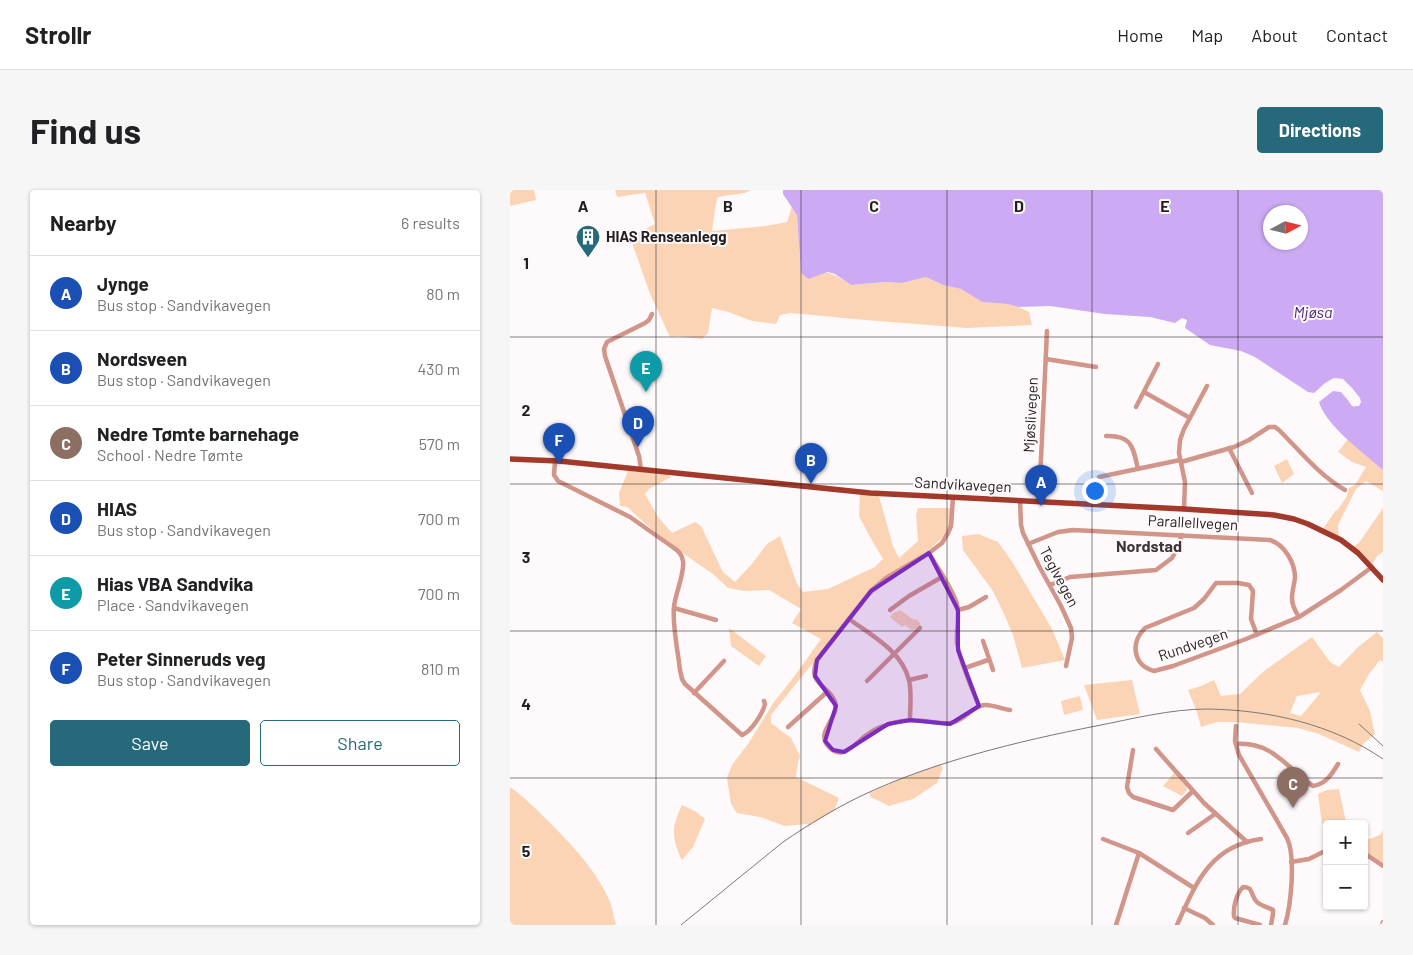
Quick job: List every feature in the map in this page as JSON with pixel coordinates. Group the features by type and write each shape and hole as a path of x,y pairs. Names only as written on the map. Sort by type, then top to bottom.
{"main road":[{"name":"Sandvikavegen","path":"510,459 641,469 870,493 1184,509 1282,516 1301,521 1341,540 1358,553 1383,580"}],"street":[{"path":"641,469 639,456 604,349 607,342 648,321 652,314"},
{"name":"Mjøslivegen","path":"1039,501 1047,331"},
{"name":"Mjøslivegen","path":"1046,359 1096,367"},
{"path":"1136,407 1158,364"},
{"path":"1184,509 1185,482 1180,440 1207,386"},
{"path":"1144,392 1190,418"},
{"path":"1099,477 1181,461 1229,448 1249,440 1269,427 1275,427 1320,472 1334,484 1345,490"},
{"path":"1106,436 1120,436 1127,439 1133,448 1138,469"},
{"path":"1229,448 1252,494"},
{"path":"555,461 554,475 558,481 630,517 679,552 683,560 683,566 674,608 680,674 683,682 742,735 747,733 763,711 764,701"},
{"path":"953,497 953,516 948,533 940,545 876,586 866,596 819,658 814,672 817,679 835,702 835,711 825,730 824,737 829,747 837,752 848,751 867,734 888,724 910,720 943,724 954,722 960,720 979,706 986,705 1010,710"},
{"name":"Teglvegen","path":"1020,500 1021,525 1028,544 1068,620 1072,633 1066,666"},
{"name":"Parallellvegen","path":"1028,544 1058,532 1073,530 1262,539 1277,543 1292,563 1295,579 1292,600 1298,617"},
{"path":"1050,585 1070,577 1156,570 1172,558 1182,535"},
{"path":"929,553 954,596 958,610 957,643 979,706"},
{"name":"Rundvegen","path":"1257,635 1251,619 1253,594 1249,585 1219,583 1214,584 1204,599 1194,608 1145,628 1139,634 1136,641 1135,653 1143,666 1150,670 1159,671 1257,635 1276,628 1334,595 1372,567"},
{"path":"890,610 942,577"},
{"path":"958,610 969,607 986,596"},
{"path":"674,608 716,620"},
{"path":"849,619 894,653 903,665 909,680 910,720"},
{"path":"867,681 874,677 894,653 920,628"},
{"path":"983,641 993,670"},
{"path":"694,693 724,660"},
{"path":"965,668 988,660"},
{"path":"909,680 926,676"},
{"path":"788,727 827,692"},
{"path":"1236,726 1236,744 1240,758 1290,847 1291,902 1285,925"},
{"path":"1236,744 1250,744 1273,753 1313,786 1324,782 1338,764"},
{"path":"1156,749 1193,791 1247,842"},
{"path":"1133,750 1127,788 1133,797 1173,810 1193,791"},
{"path":"1188,833 1216,814"},
{"path":"1103,839 1139,853 1194,888"},
{"path":"1177,925 1194,888 1203,873 1215,859 1234,847 1261,839"},
{"path":"1291,862 1309,859 1323,852"},
{"path":"1116,925 1139,853"},
{"path":"1368,856 1383,866"},
{"path":"1260,925 1234,916 1235,904 1243,887 1247,886 1250,888 1259,904 1272,910 1271,925"},
{"path":"1184,908 1205,918 1213,925"}],"highlighted area":[{"path":"929,553 958,610 958,650 979,706 950,724 910,720 888,724 844,752 833,750 825,741 836,706 815,676 817,660 871,591"}],"shaded area":[{"path":"510,190 534,190 536,200 510,206"},
{"path":"615,190 751,190 745,193 718,197 712,231 787,222 792,206 797,215 801,273 828,273 851,285 885,282 902,283 926,277 943,285 961,289 982,302 1019,307 1029,312 1032,325 967,328 791,313 780,315 776,324 752,321 712,308 708,333 702,339 670,337 650,294 630,237 655,224 645,193 617,197"},
{"path":"1348,439 1383,470 1383,491 1366,481 1356,489 1338,525 1339,540 1322,530 1347,496 1349,488 1355,485 1366,467 1352,462 1338,452"},
{"path":"1287,459 1294,474 1282,483 1274,466"},
{"path":"628,471 666,473 671,477 649,489 645,494 658,517 672,533 695,522 701,526 723,572 735,582 767,544 780,536 797,584 803,592 828,589 875,567 883,559 859,516 860,493 879,496 893,546 899,558 918,541 916,515 918,508 954,508 951,529 929,550 908,564 868,598 771,715 771,723 791,738 800,756 796,777 839,798 834,811 809,827 807,824 785,826 760,817 737,813 731,804 727,778 732,765 748,744 774,702 821,639 792,623 801,609 769,590 744,591 728,588 713,574 665,541 627,507 620,506 619,493"},
{"path":"1383,508 1383,552 1377,556 1372,565 1350,548 1359,543"},
{"path":"978,534 998,542 1013,563 1052,629 1065,660 1022,668 1013,635 993,591 963,550 962,536"},
{"path":"900,610 921,624 916,629 911,630 905,625 902,627 890,617 893,613"},
{"path":"729,628 766,656 759,666 731,646"},
{"path":"1377,632 1383,638 1383,662 1380,660 1360,690 1370,711 1375,734 1363,744 1359,752 1319,734 1298,728 1236,722 1217,722 1201,727 1188,690 1214,680 1221,696 1240,694 1264,671 1312,637 1330,662 1339,667 1357,648","holes":["1321,692 1301,716 1290,713 1297,696"]},
{"path":"1132,680 1140,714 1097,720 1084,685"},
{"path":"1080,696 1083,710 1064,715 1061,701"},
{"path":"940,764 943,768 937,783 913,799 889,806 871,797 869,793 896,781"},
{"path":"1175,772 1186,785 1187,790 1182,796 1163,786"},
{"path":"510,787 524,798 572,845 588,865 611,903 616,924 510,925"},
{"path":"1339,789 1346,820 1323,820 1322,824 1318,794 1327,790"},
{"path":"682,805 695,811 705,819 693,847 682,860 675,843 674,830 676,818"},
{"path":"1383,830 1383,866 1368,857 1368,840 1380,835"}],"water":[{"name":"Mjøsa","path":"783,190 1383,190 1383,470 1346,439 1323,411 1319,402 1333,391 1341,392 1354,407 1358,404 1358,400 1341,380 1324,385 1314,393 1308,392 1255,357 1241,351 1210,345 1185,328 1187,320 1182,318 1175,323 1150,317 1105,314 1050,306 1019,307 982,302 961,289 943,285 926,277 902,283 885,282 851,285 835,274 828,272 808,279 801,273 797,215 783,194"}],"pier":[{"path":"1334,378 1343,379 1352,388 1360,398 1359,406 1352,406 1343,393 1337,390 1328,392 1317,401 1328,391 1337,389 1342,390 1354,404 1356,403 1353,394 1340,382 1334,382 1316,395 1312,395 1325,383"}],"railway":[{"path":"681,925 783,842 851,801 888,784 946,763 1037,738 1165,713 1194,709 1231,710 1277,716 1321,728 1343,737 1383,759"},
{"path":"1359,724 1383,746"}],"place":[{"name":"HIAS Renseanlegg","path":"588,258"},
{"name":"Hias VBA Sandvika","path":"646,392"},
{"name":"HIAS","path":"638,447"},
{"name":"Peter Sinneruds veg","path":"559,464"},
{"name":"Nordsveen","path":"811,484"},
{"name":"Jynge","path":"1041,506"},
{"name":"Nedre Tømte barnehage","path":"1293,808"}],"district":[{"name":"Nordstad","path":"1149,546"}]}
